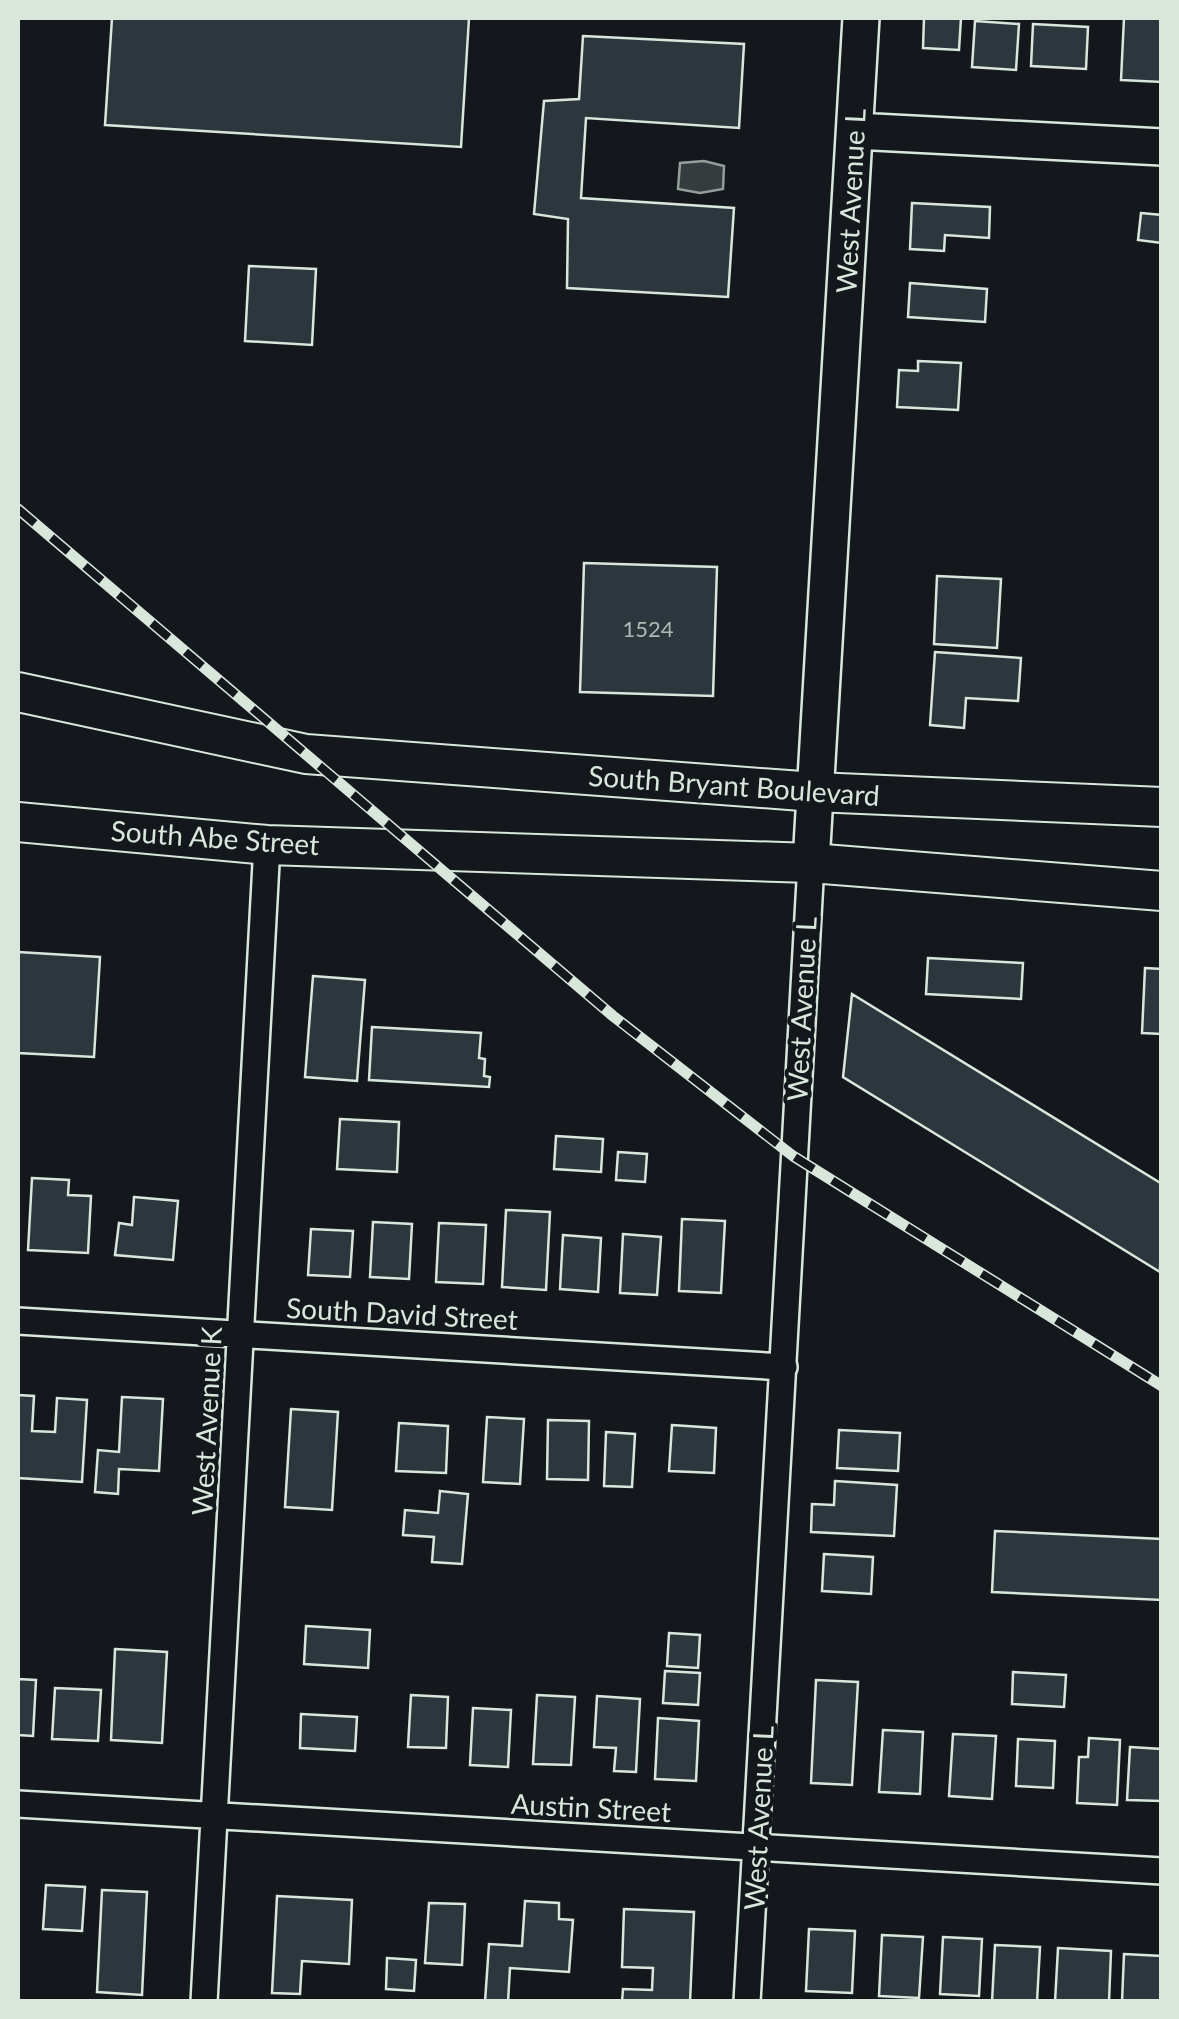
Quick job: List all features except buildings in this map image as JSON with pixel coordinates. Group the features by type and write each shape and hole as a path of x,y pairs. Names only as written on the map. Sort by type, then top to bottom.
{"main road":[{"name":"West Avenue L","path":"811,864 861,18"},
{"path":"855,131 1162,147"},
{"name":"South Bryant Boulevard","path":"18,692 306,754 815,792 1162,807"},
{"name":"South Abe Street","path":"18,822 267,844 811,864"},
{"path":"811,864 1162,890"}],"street":[{"name":"West Avenue K","path":"204,2002 267,844"},
{"name":"West Avenue L","path":"748,2002 811,864"},
{"name":"South David Street","path":"18,1321 784,1366"},
{"name":"Austin Street","path":"18,1804 1162,1871"}],"shaded area":[{"path":"704,161 724,166 723,189 700,193 678,189 680,163"}],"railway":[{"path":"18,509 613,1016 793,1156 1162,1386"}]}
